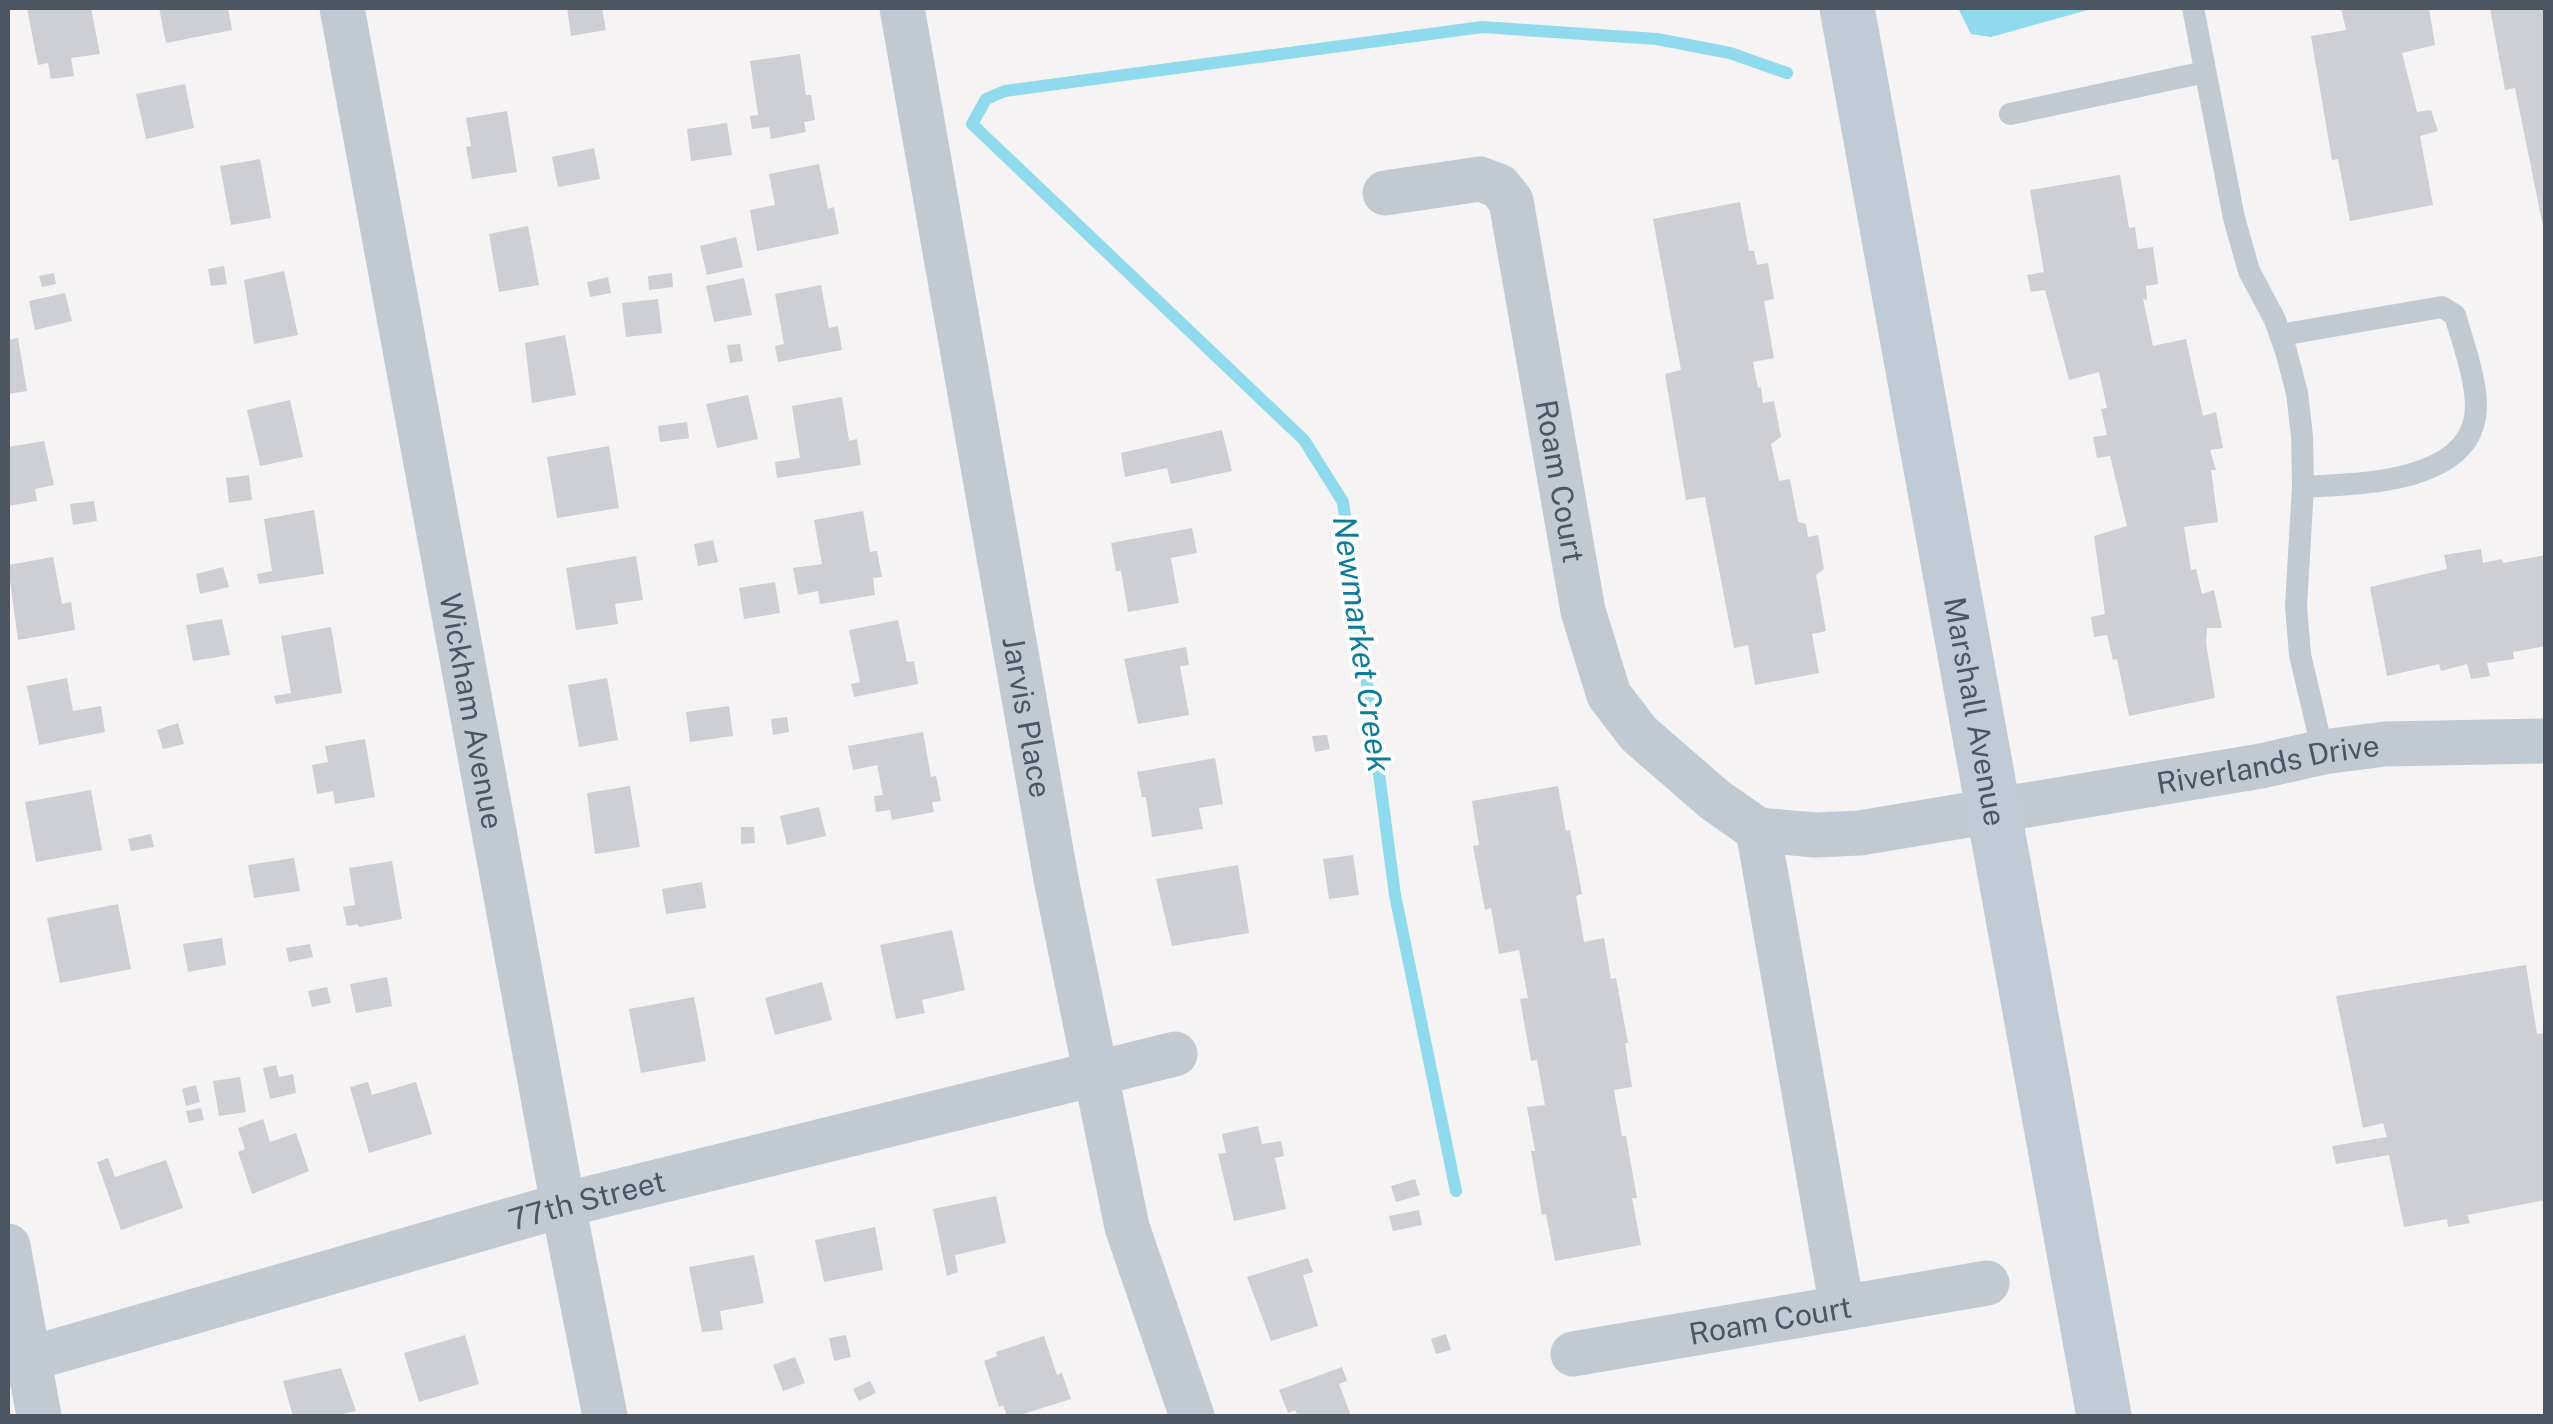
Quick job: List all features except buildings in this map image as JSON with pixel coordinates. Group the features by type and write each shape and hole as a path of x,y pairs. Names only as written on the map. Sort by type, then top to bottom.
{"street":[{"name":"Wickham Avenue","path":"342,8 562,1206 605,1416"},
{"name":"Jarvis Place","path":"902,8 1056,880 1095,1072 1127,1227 1192,1416"},
{"name":"Marshall Avenue","path":"1847,8 2104,1416"},
{"name":"Roam Court","path":"1385,193 1480,179 1498,186 1512,201 1583,611 1609,695 1640,734 1715,800 1758,830 1860,834 1993,812"},
{"name":"Riverlands Drive","path":"1993,812 2385,744 2546,741"},
{"name":"Roam Court","path":"1573,1354 1842,1308 1758,830"},
{"name":"77th Street","path":"18,1362 562,1206 1175,1054"},
{"path":"8,1246 18,1362 38,1416"},
{"path":"1842,1308 1988,1283"}],"lane":[{"path":"2192,8 2234,218 2249,271 2280,335 2296,393 2303,488 2296,606 2303,672 2323,752"},
{"path":"2010,114 2205,72"},
{"path":"2280,335 2442,307 2455,315 2475,403 2474,422 2464,446 2445,463 2402,476 2303,488"}],"water":[{"path":"1958,8 2095,8 1991,37 1971,34"}],"waterway":[{"name":"Newmarket Creek","path":"1456,1191 1395,895 1343,502 1304,440 972,124 986,99 1005,91 1482,27 1657,39 1730,53 1787,73"}]}
